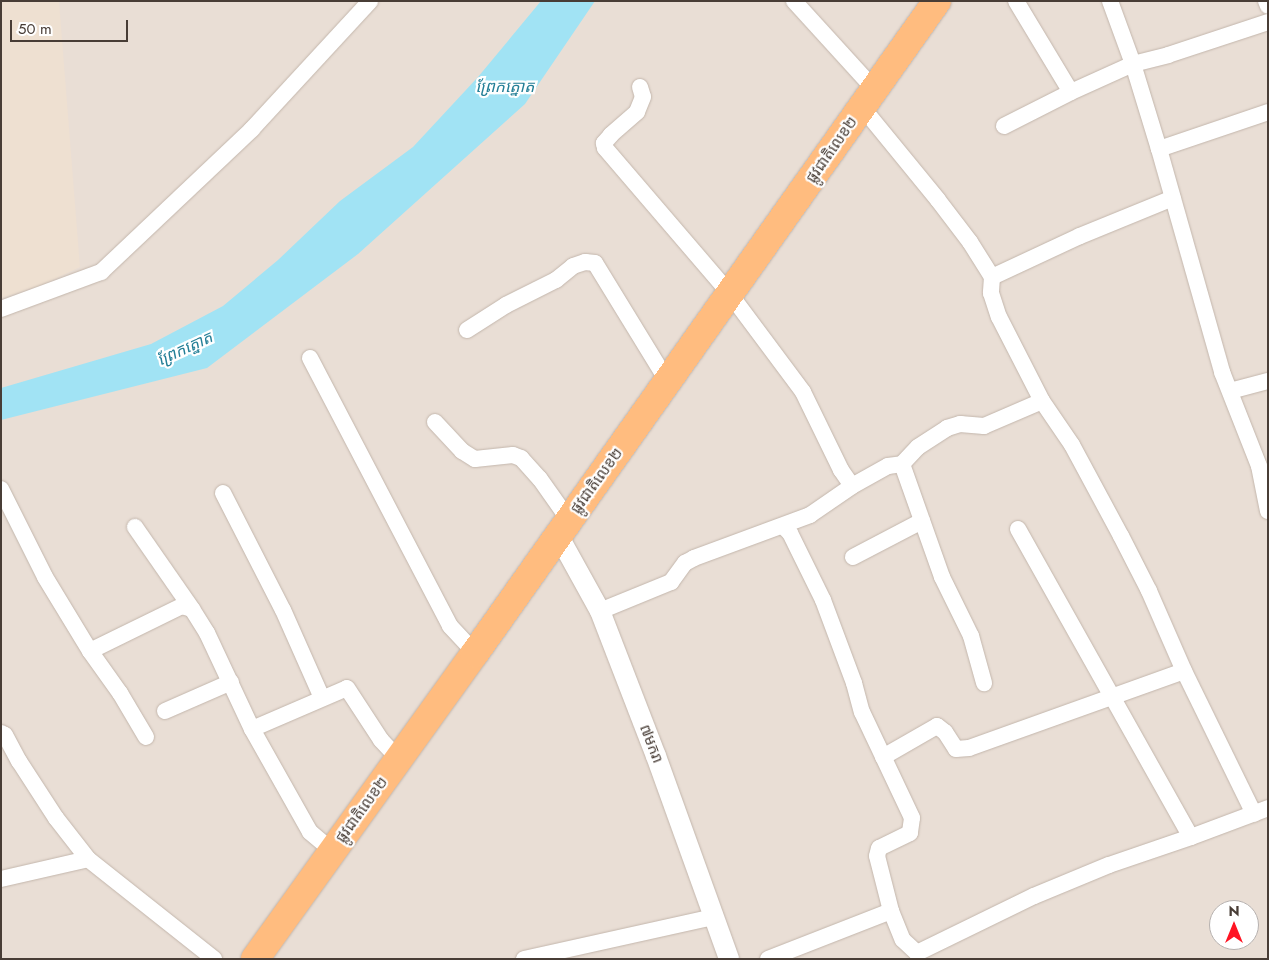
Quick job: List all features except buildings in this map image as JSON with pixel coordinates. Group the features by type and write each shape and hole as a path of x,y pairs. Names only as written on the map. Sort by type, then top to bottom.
{"highway":[{"name":"ផ្លូវជាតិលេខ២","path":"255,959 475,654 937,1"}],"street":[{"path":"1,309 101,272 252,129 370,1"},
{"path":"783,526 790,533 823,600 854,683 862,712 904,800 913,825 910,834 879,848 878,864 890,911 903,940 917,953 1034,896 1109,865 1261,811 1184,671 1150,591 1121,536 1072,445 1042,401 999,317 990,293 992,277 970,242 938,200 868,99 794,1"},
{"path":"1016,1 1071,92"},
{"path":"1110,1 1133,64 1159,149 1222,372 1259,466 1268,511"},
{"path":"1266,1 1268,6"},
{"path":"1004,126 1071,92 1133,64 1168,55 1268,22"},
{"path":"640,87 643,98 637,112 611,135 604,143 605,148 730,294 803,392 841,470 852,486"},
{"path":"1159,149 1268,112"},
{"path":"992,277 1080,236 1173,198"},
{"path":"467,330 506,305 556,280 574,266 585,262 595,263 668,382"},
{"path":"310,358 450,626 475,654"},
{"path":"1230,391 1268,381"},
{"path":"600,611 671,582 685,563 694,558 810,515 852,486 888,466 902,464 918,447 947,428 960,424 984,426 1042,401"},
{"path":"435,422 462,451 475,459 513,455 521,458 540,479 564,528"},
{"path":"902,464 942,577 971,636 984,683"},
{"path":"2,492 45,577 90,651 120,693 146,738"},
{"path":"223,493 283,610 322,698"},
{"path":"853,557 922,521"},
{"path":"135,527 192,609 231,682 252,729 310,832 333,851"},
{"name":"៧មករា","path":"564,528 600,611 656,756 729,959"},
{"path":"1018,529 1191,837"},
{"path":"90,651 182,606 192,609"},
{"path":"883,757 936,726 945,732 956,749 961,750 1184,671"},
{"path":"165,711 231,682"},
{"path":"252,729 347,688 380,740 400,758"},
{"path":"1,733 5,735 19,761 56,818 88,859 214,959"},
{"path":"1,879 88,859"},
{"path":"768,959 890,911"},
{"path":"524,959 713,917"}],"shaded area":[{"path":"1,1 1268,1 1268,959 1,959"},
{"path":"1,1 59,1 80,267 42,285 1,298"}],"water":[{"name":"ព្រែកត្នោត","path":"541,1 595,1 525,104 358,254 207,368 1,420 1,388 151,344 223,306 278,260 340,201 413,147 478,77"}]}
